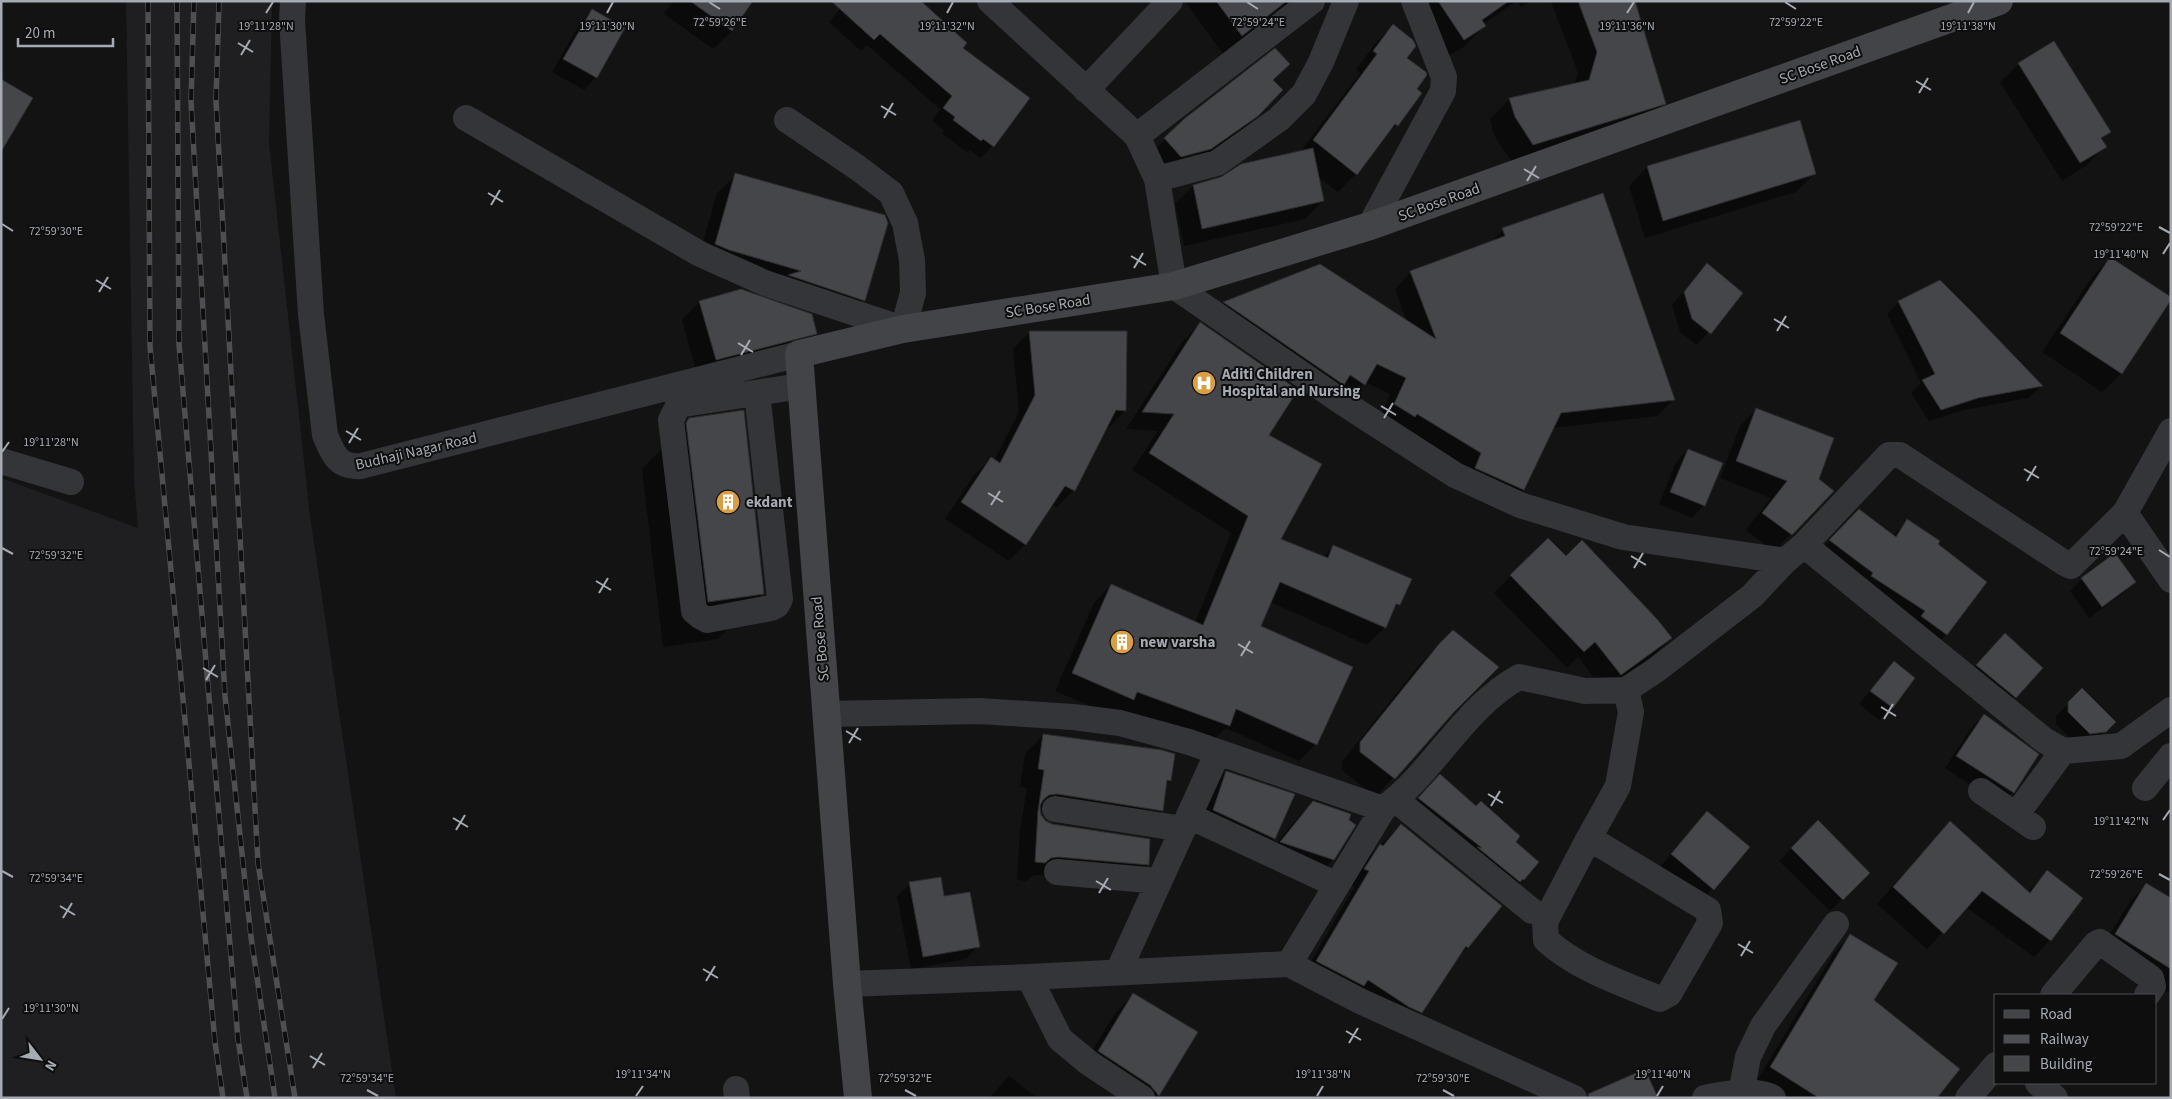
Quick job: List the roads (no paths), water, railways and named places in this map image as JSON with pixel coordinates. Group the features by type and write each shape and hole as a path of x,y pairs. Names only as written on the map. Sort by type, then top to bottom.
{"street":[{"name":"Budhaji Nagar Road","path":"293,1 292,20 311,314 324,435 332,451 341,462 350,467 361,466 799,354"},
{"path":"990,1 1137,136 1157,179 1174,286 1342,402 1455,474 1520,505 1623,537 1794,553 2044,740 2063,751 2121,746 2171,710"},
{"path":"1086,90 1170,1"},
{"path":"1137,136 1312,1"},
{"path":"1157,179 1217,163 1279,119 1304,94 1321,62 1346,1"},
{"path":"1370,226 1443,91 1444,76 1414,1"},
{"name":"SC Bose Road","path":"858,1098 847,984 799,354 903,329 1174,286 1370,226 1999,1"},
{"path":"466,118 700,254 765,284 903,329 913,293 912,260 905,223 891,193 858,168 787,120"},
{"path":"757,392 780,599 778,605 771,608 707,620 694,611 671,420 677,408 684,404 757,392 800,386"},
{"path":"1289,964 1337,885 1390,805 1403,795 1465,722 1504,685 1519,677 1585,691 1626,690 1656,670 1752,596 1889,455 1900,456 2071,566 2125,513 2171,432"},
{"path":"1,461 71,482"},
{"path":"2125,513 2171,580"},
{"path":"1588,838 1708,910 1710,923 1669,994 1660,999 1598,973 1559,952 1546,940 1545,922 1588,838 1618,786 1630,712 1626,690"},
{"path":"826,714 979,711 1120,723 1390,805 1532,912"},
{"path":"1981,791 2024,821 2063,751"},
{"path":"1118,972 1218,752"},
{"path":"2145,788 2171,756"},
{"path":"1055,809 1186,822 1337,885"},
{"path":"1057,872 1159,881"},
{"path":"1741,1093 1748,1057 1762,1026 1836,924"},
{"path":"2055,994 2096,944 2100,942 2152,978 2153,986 2148,994"},
{"path":"847,984 1289,964 1360,1002 1574,1098"},
{"path":"1029,977 1060,1039 1089,1062 1142,1098"},
{"path":"1968,1098 1994,1067"},
{"path":"2039,1084 2055,1098"},
{"path":"2059,1098 2071,1084"},
{"path":"1705,1098 1741,1093 1767,1094 1773,1098"}],"railway":[{"path":"148,1 150,346 215,1042 223,1098"},
{"path":"177,1 179,344 238,1039 247,1098"},
{"path":"194,1 191,101 225,696 251,937 275,1098"},
{"path":"219,1 216,101 258,863 295,1098"}],"place":[{"name":"Aditi Children Hospital and Nursing","path":"1204,383"},
{"name":"ekdant","path":"728,502"},
{"name":"new varsha","path":"1122,642"}]}
